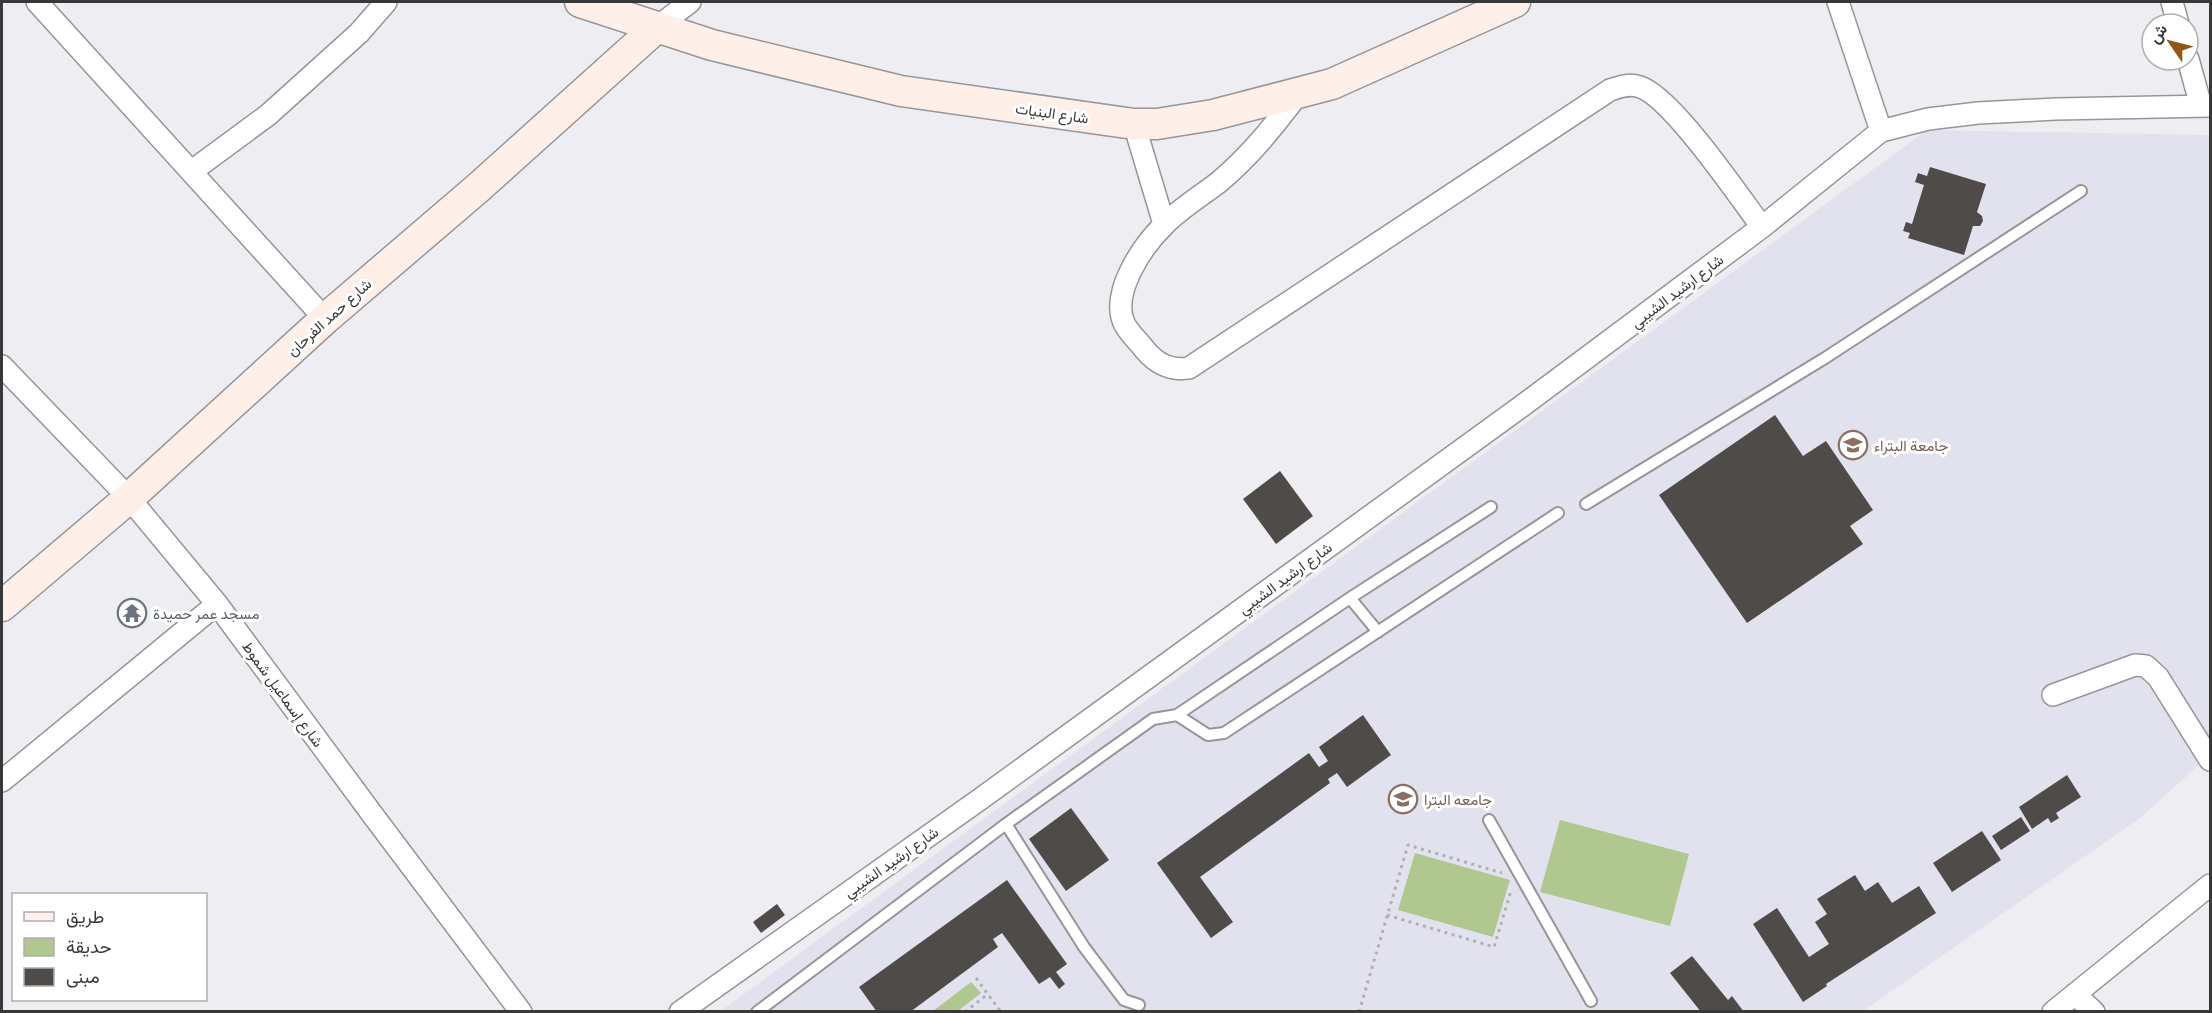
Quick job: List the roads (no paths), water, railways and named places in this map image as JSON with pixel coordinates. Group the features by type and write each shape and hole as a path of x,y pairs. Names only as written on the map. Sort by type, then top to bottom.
{"main road":[{"name":"شارع البنيات","path":"580,2 712,45 901,91 1134,124 1157,124 1213,115 1332,84 1515,2"},
{"name":"شارع حمد الفرحان","path":"2,606 129,498 325,319 478,188 656,28"}],"street":[{"path":"37,2 325,319"},
{"path":"192,171 268,115 359,33 386,2"},
{"path":"656,28 690,2"},
{"path":"1838,2 1881,131 1928,118 1978,113 2206,106 2193,72"},
{"path":"1298,94 1272,129 1247,156 1218,183 1164,224 1136,261 1128,277 1121,296 1125,326 1153,359 1166,367 1177,370 1189,368 1610,90 1623,85 1639,86 1660,100 1690,131 1762,227"},
{"path":"1134,124 1164,224"},
{"name":"شارع ارشيد الشيبي","path":"680,1011 979,800 1522,406 1762,227 1881,131"},
{"name":"شارع إسماعيل شموط","path":"2,366 129,498 217,604 521,1011"},
{"path":"2,781 217,604"},
{"path":"2054,695 2135,664 2146,666 2158,677 2211,760"},
{"path":"2053,1011 2211,885"},
{"path":"2075,994 2094,1011"}],"lane":[{"path":"1586,504 1825,358 2081,191"},
{"path":"757,1011 1006,824 1153,719 1177,715 1350,597 1491,507"},
{"path":"1177,715 1208,735 1224,734 1558,513"},
{"path":"1350,597 1378,632"},
{"path":"1489,820 1591,1001"},
{"path":"1006,824 1084,947 1124,1000 1139,1005"}],"place":[{"name":"جامعة البتراء","path":"1853,445"},
{"name":"مسجد عمر حميدة","path":"132,613"},
{"name":"جامعه البترا","path":"1403,799"}]}
